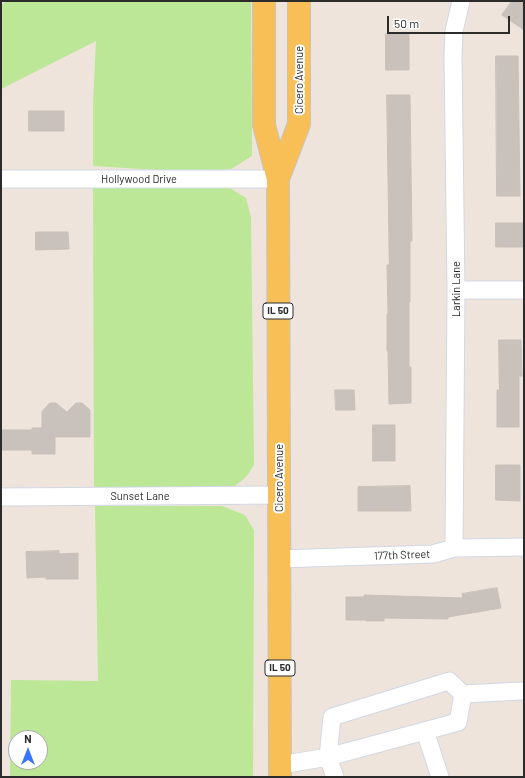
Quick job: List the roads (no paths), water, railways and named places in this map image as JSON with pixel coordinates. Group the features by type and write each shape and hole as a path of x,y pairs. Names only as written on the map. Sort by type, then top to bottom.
{"main road":[{"name":"Cicero Avenue","path":"264,1 264,125 278,179 280,771"},
{"name":"Cicero Avenue","path":"278,179 299,124 299,1"}],"street":[{"name":"Larkin Lane","path":"454,548 456,290 453,56 454,31 461,1"},
{"name":"Hollywood Drive","path":"1,179 278,179"},
{"path":"456,290 524,290"},
{"name":"Sunset Lane","path":"1,497 279,495"},
{"name":"177th Street","path":"279,559 433,554 454,548 524,547"},
{"path":"335,777 328,757 332,717 449,681 463,694 522,690"},
{"path":"280,771 458,722 463,694"},
{"path":"425,731 440,777"}]}
